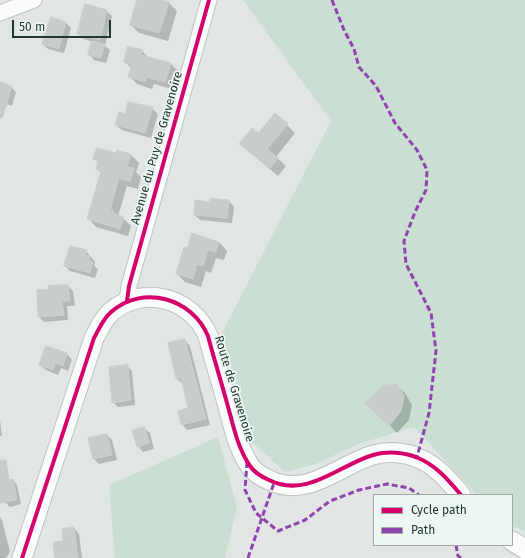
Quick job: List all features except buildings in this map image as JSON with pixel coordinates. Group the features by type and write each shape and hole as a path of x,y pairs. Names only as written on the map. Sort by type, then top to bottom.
{"street":[{"path":"0,13 34,0"},
{"name":"Avenue du Puy de Gravenoire","path":"127,301 128,286 209,0"},
{"name":"Route de Gravenoire","path":"22,558 94,338 110,314 127,301 134,298 152,297 170,300 189,310 198,320 208,336 241,450 251,468 264,478 285,485 303,485 331,475 365,458 386,452 405,454 426,461 435,468 460,494"},
{"path":"513,543 525,549"}],"green space":[{"path":"243,0 525,0 525,531 513,526 513,494 476,494 414,427 358,444 316,464 285,472 251,441 222,333 331,121"},
{"path":"218,437 237,507 225,558 115,558 109,485"}],"marked path":[{"path":"332,0 344,30 354,49 359,67 376,86 395,123 417,150 427,170 426,190 415,212 404,241 406,264 431,313 436,351 429,413 417,457"},
{"path":"247,462 245,490 256,513 278,531 305,520 330,501 359,490 387,484 409,488 418,494"},
{"path":"248,558 274,483"},
{"path":"456,546 458,556 461,558"}],"cycle path":[{"path":"127,301 129,286 209,0"},
{"path":"22,558 94,338 103,321 111,312 124,303 137,299 152,297 166,299 179,304 191,312 201,323 208,336 233,427 242,451 250,466 261,476 283,485 296,486 310,483 373,455 396,453 407,454 425,461 442,474 460,494"}]}
